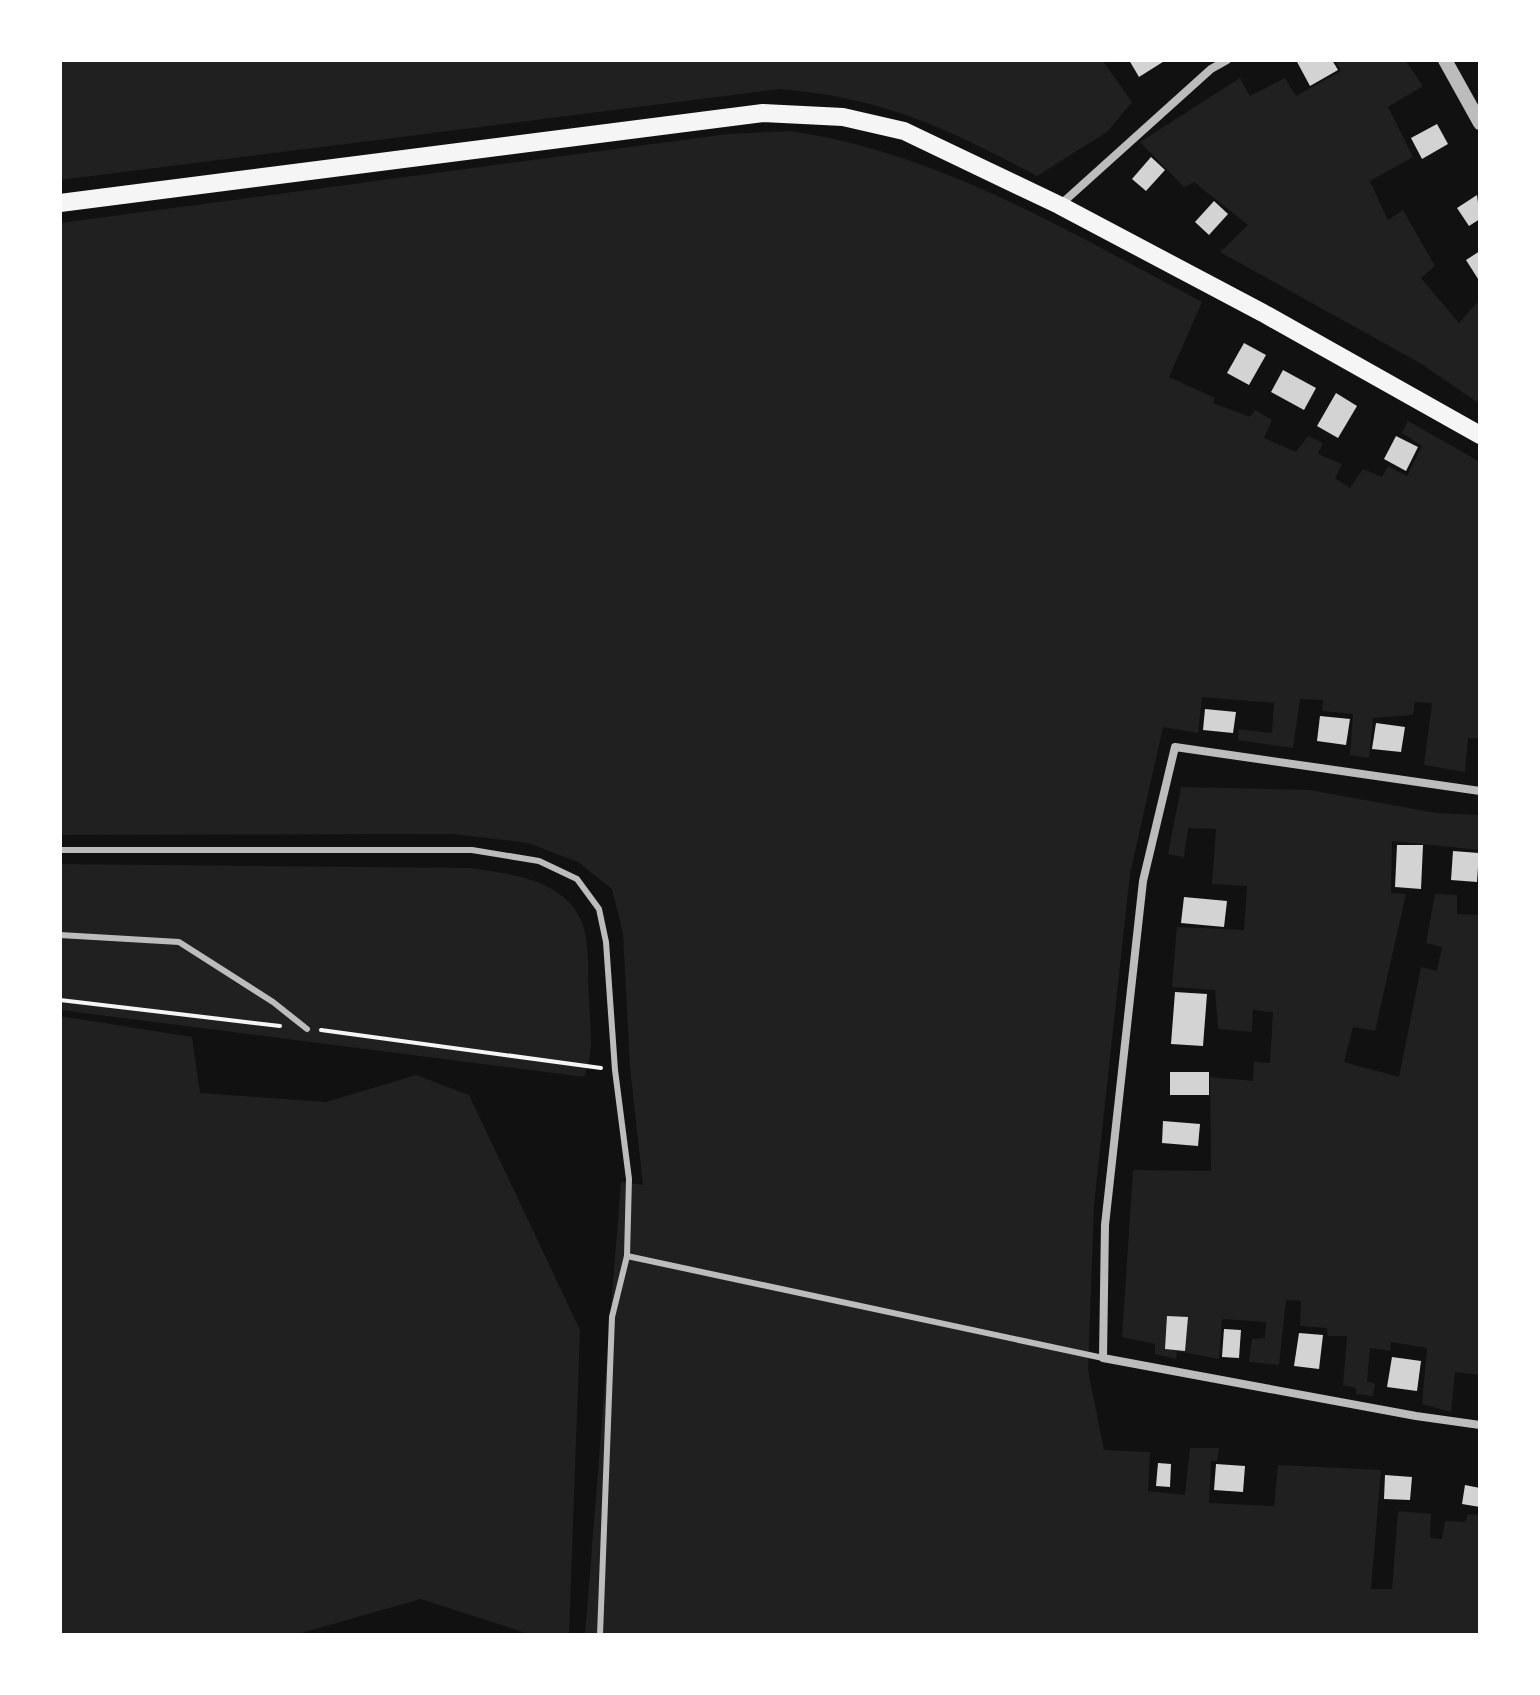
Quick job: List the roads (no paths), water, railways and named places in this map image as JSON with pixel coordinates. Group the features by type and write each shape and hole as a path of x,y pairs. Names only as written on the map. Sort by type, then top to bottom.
{"main road":[{"path":"60,203 763,113 843,117 904,131 1059,205 1263,313 1480,435"}],"street":[{"path":"1059,205 1211,69 1227,60"},
{"path":"1445,60 1480,123"},
{"path":"1480,791 1175,747 1143,881 1105,1225 1103,1358 1480,1425"}],"lane":[{"path":"60,850 472,850 539,861 577,879 599,909 606,942 615,1070 629,1179 627,1256 612,1317 600,1635"},
{"path":"60,935 179,942 273,1002 307,1029"},
{"path":"627,1256 1103,1358"}]}
